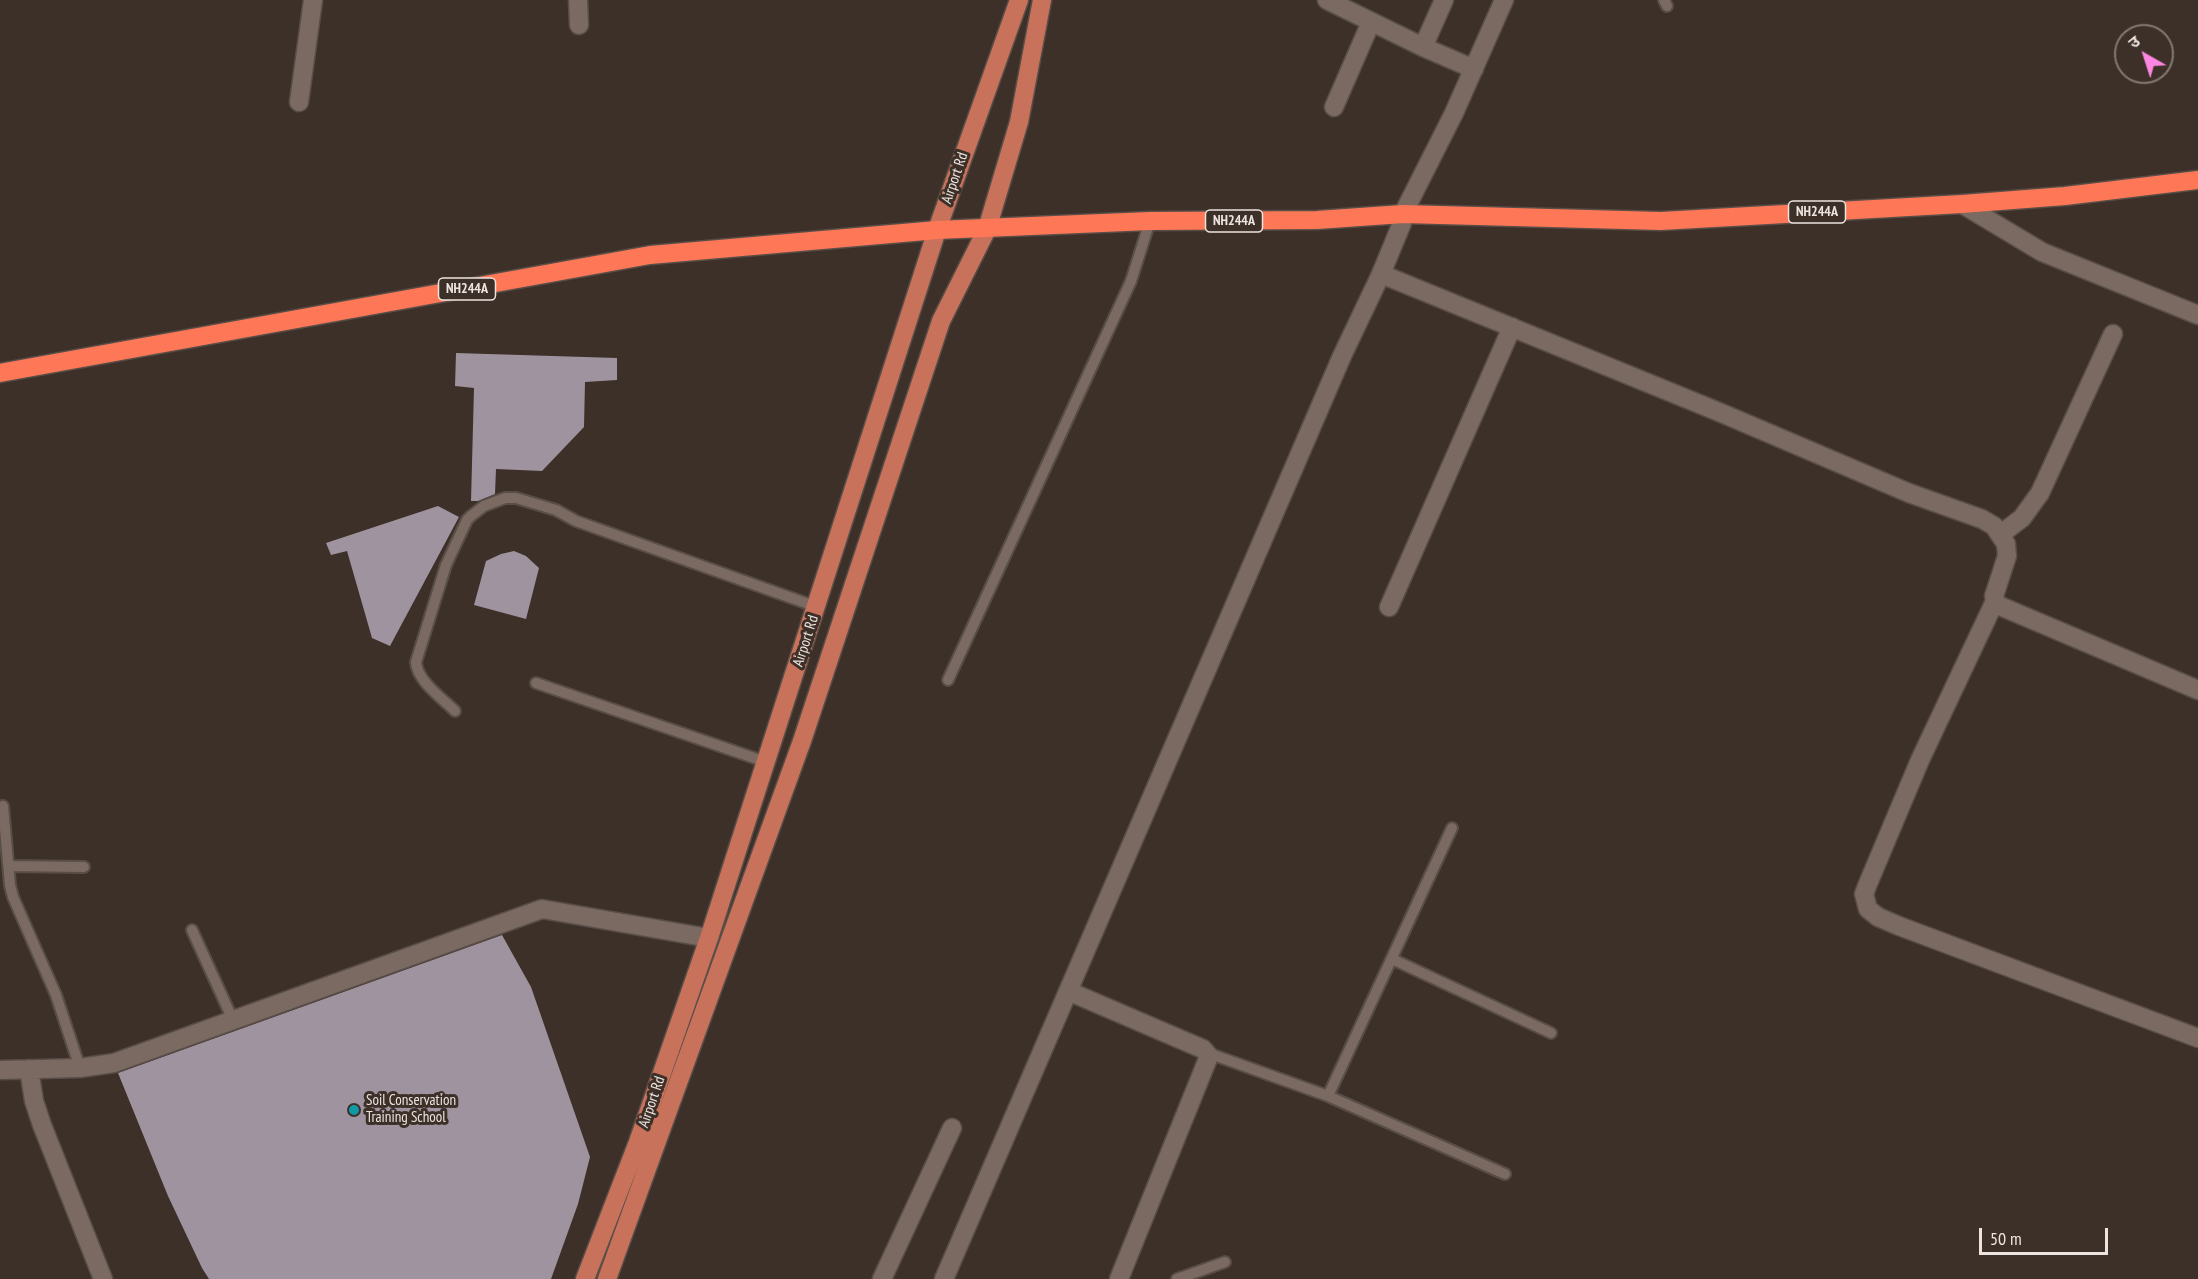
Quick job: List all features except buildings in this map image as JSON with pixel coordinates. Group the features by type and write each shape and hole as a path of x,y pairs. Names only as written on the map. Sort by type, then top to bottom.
{"highway":[{"name":"NH244A","path":"0,373 650,255 937,230 1150,221 1317,220 1403,214 1661,221 1962,204 2065,196 2198,180"}],"main road":[{"name":"Airport Rd","path":"585,1279 638,1142 709,938 937,230 1019,0"},
{"path":"608,1279 802,741 940,321 987,228 1019,122 1042,0"}],"street":[{"path":"299,102 313,0"},
{"path":"578,0 579,25"},
{"path":"1327,0 1474,69"},
{"path":"1423,47 1444,0"},
{"path":"944,1279 1342,356 1381,273 1402,223 1403,214 1474,69 1504,0"},
{"path":"1334,107 1371,22"},
{"path":"1962,204 2042,252 2198,315"},
{"path":"1381,273 1909,493 1983,519 1994,526 2006,544 2007,556 1994,596 1995,601 1920,760 1867,886 1864,894 1868,909 1878,917 1910,930 2198,1038"},
{"path":"1389,607 1512,327"},
{"path":"2001,534 2022,518 2036,500 2112,334"},
{"path":"1995,601 2000,606 2198,690"},
{"path":"0,1070 80,1068 114,1063 542,909 709,938"},
{"path":"1068,991 1203,1049 1208,1053 1209,1058 1119,1279"},
{"path":"29,1069 39,1117 104,1279"},
{"path":"882,1279 952,1128"}],"lane":[{"path":"948,680 1131,281 1150,221"},
{"path":"455,711 422,678 416,670 416,662 446,565 467,520 484,506 505,498 525,499 556,510 576,521 817,607"},
{"path":"536,683 766,762"},
{"path":"3,806 13,897 56,995 80,1068"},
{"path":"1328,1096 1452,828"},
{"path":"9,866 84,867"},
{"path":"192,930 232,1020"},
{"path":"1392,959 1551,1034"},
{"path":"1208,1053 1328,1096 1505,1174"},
{"path":"1177,1279 1225,1262"}],"place":[{"name":"Soil Conservation Training School","path":"354,1110"}]}
